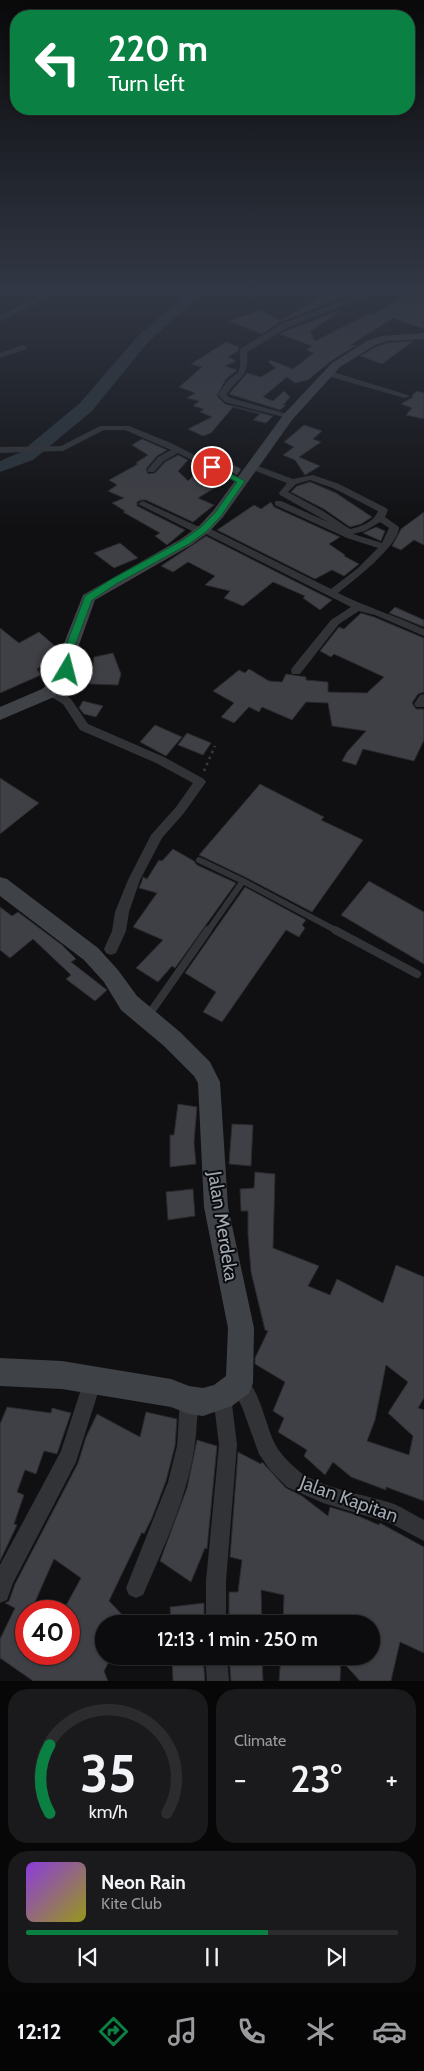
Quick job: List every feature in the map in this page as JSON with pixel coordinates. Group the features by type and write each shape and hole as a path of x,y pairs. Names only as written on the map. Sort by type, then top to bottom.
{"street":[{"path":"243,370 222,395 228,400 288,417"},
{"path":"0,714 48,693 57,686 67,670 67,656 88,598 186,542 204,529 218,514 241,481 253,468 288,417 330,370"},
{"path":"328,373 407,396"},
{"path":"0,450 63,448 103,428 126,428 241,481"},
{"path":"151,470 161,459 177,450"},
{"path":"253,468 293,482"},
{"path":"310,477 331,484 383,510 380,518 362,529 348,532 320,513 283,493 293,482 310,477"},
{"path":"278,503 350,536 385,547"},
{"path":"142,504 195,529 204,529 358,607 379,613 424,633"},
{"path":"330,594 361,570 372,557 385,547 394,531 394,527 380,518"},
{"path":"296,671 335,622 358,607"},
{"path":"48,693 57,694 71,705 77,720 84,727 160,760 200,782 180,810 157,835 134,880 122,912 119,931 111,949"},
{"name":"Jalan Merdeka","path":"0,885 91,954 111,976 129,1003 147,1017 202,1069 209,1082 216,1207 241,1328 231,1389"},
{"path":"0,1372 93,1380 171,1393 189,1400 203,1402 231,1389 216,1580 216,1615"},
{"path":"0,1593 2,1580 69,1455 93,1380"},
{"name":"Jalan Kapitan","path":"231,1389 250,1402 266,1447 276,1463 294,1480 323,1493 394,1514 424,1531"},
{"path":"136,1588 174,1493 182,1465 186,1446 189,1400"},
{"path":"217,1665 218,1681"}],"lane":[{"path":"199,860 243,881 418,974"},
{"path":"147,1017 243,881"}],"path":[{"path":"200,782 207,759 215,746"}],"building":[{"path":"198,370 236,370 226,379 217,396 225,404 273,416 266,423 253,420 260,414 233,407 211,433 203,436 188,429 212,417 200,412 204,409 193,406 199,401 187,398 195,393 179,387"},
{"path":"272,370 320,370 308,380 295,383 287,377 263,397 273,401 284,391 290,397 283,405 286,405 280,410 229,394 247,373 261,377"},
{"path":"417,391 424,393 424,419 406,415 412,408 401,404 413,397 412,395"},
{"path":"304,425 322,431 313,439 321,442 299,457 320,466 305,475 295,460 283,455 294,447 284,442"},
{"path":"142,439 167,450 157,456 146,469 148,474 155,473 165,462 178,455 188,460 178,471 188,481 202,467 228,480 198,498 214,505 193,522 146,500 137,502 137,506 185,530 167,545 155,536 160,533 123,512 125,511 112,503 124,498 108,491 117,485 109,480 138,464 136,463 148,455 132,445"},
{"path":"220,458 241,469 237,475 214,463"},
{"path":"310,482 336,493 372,517 361,524 350,527 324,509 291,492 297,486"},
{"path":"271,502 274,507 340,537 329,544 344,556 359,564 344,576 332,570 315,579 217,530 254,505 261,509"},
{"path":"424,512 424,545 414,540 401,550 392,546 401,529"},
{"path":"376,527 385,531 381,541 363,533"},
{"path":"206,536 332,600 320,610 303,598 305,596 273,582 243,606 224,598 230,591 205,585 215,576 188,562 173,572 161,566"},
{"path":"120,543 138,558 114,568 94,553"},
{"path":"395,607 424,620 424,627 389,613"},
{"path":"361,613 424,638 424,692 418,694 412,703 416,709 424,709 424,740 414,761 363,749 356,765 342,761 347,752 366,731 332,726 328,703 306,702 292,720 262,707 259,712 249,707 234,723 221,717 234,703 213,691 239,670 245,673 249,669 269,681 282,682 286,674 306,677 306,680 328,682 328,692 367,693 384,677 334,654 331,657 320,651 339,627 344,629"},
{"path":"0,628 19,643 39,632 55,646 52,658 37,669 41,675 0,693"},
{"path":"113,653 121,674 118,685 90,684 94,657"},
{"path":"83,701 103,706 96,717 84,714 79,708"},
{"path":"155,725 182,737 166,756 140,742"},
{"path":"187,733 211,743 203,755 178,745"},
{"path":"0,778 39,803 0,834"},
{"path":"260,784 324,817 321,820 363,840 312,912 199,855"},
{"path":"173,849 194,861 197,865 236,883 175,968 172,966 158,982 136,968 163,940 133,927 157,893 139,888 143,877 147,879 159,860 162,861"},
{"path":"369,881 424,912 424,964 341,915"},
{"path":"245,887 306,920 302,925 305,928 299,937 286,930 222,1022 203,1012 216,992 185,973"},
{"path":"0,907 12,916 18,912 62,945 76,959 71,962 107,990 95,1001 66,979 71,975 33,939 10,958 0,950"},
{"path":"178,1104 197,1107 194,1142 196,1164 170,1167 170,1135 174,1135"},
{"path":"232,1124 253,1125 251,1166 229,1164"},
{"path":"255,1172 275,1174 273,1248 319,1266 308,1286 330,1295 337,1279 383,1303 396,1265 424,1277 424,1398 418,1408 424,1410 424,1501 351,1477 333,1462 325,1475 304,1456 307,1450 278,1432 284,1418 273,1411 285,1382 255,1364 255,1358 268,1331 265,1330 251,1272 248,1211 241,1211 240,1189 254,1188","holes":["386,1365 408,1382 388,1413 413,1436 409,1455 367,1441 375,1420"]},
{"path":"193,1189 195,1216 168,1220 166,1192"},
{"path":"7,1407 51,1413 52,1408 71,1413 57,1454 44,1451 36,1474 25,1470 17,1492 24,1495 14,1524 17,1525 0,1561 0,1424"},
{"path":"146,1412 177,1419 175,1446 166,1481 152,1518 144,1534 142,1532 109,1601 122,1615 95,1615 95,1665 107,1665 104,1671 108,1681 33,1681 0,1658 0,1639 15,1608 5,1603 9,1601 15,1584 78,1463 86,1437 97,1414 140,1437"},
{"path":"197,1440 217,1446 207,1549 205,1548 191,1582 160,1561 187,1488"},
{"path":"238,1452 261,1464 262,1462 286,1488 302,1496 328,1516 330,1507 356,1515 379,1525 380,1523 424,1547 424,1653 400,1642 391,1681 360,1681 346,1665 380,1665 380,1615 283,1615 284,1595 261,1590 262,1615 229,1615 229,1592 238,1592 242,1560 230,1557"},
{"path":"204,1603 204,1615 170,1615 170,1607"},
{"path":"172,1665 204,1665 205,1681 173,1681"},
{"path":"230,1665 262,1665 263,1681 231,1681"},
{"path":"280,1665 341,1665 340,1681 279,1681"}],"waterway":[{"path":"0,467 27,456 86,407 117,370"}],"route":[{"path":"67,670 67,656 88,598 186,542 204,529 218,514 241,481 212,467"}]}
